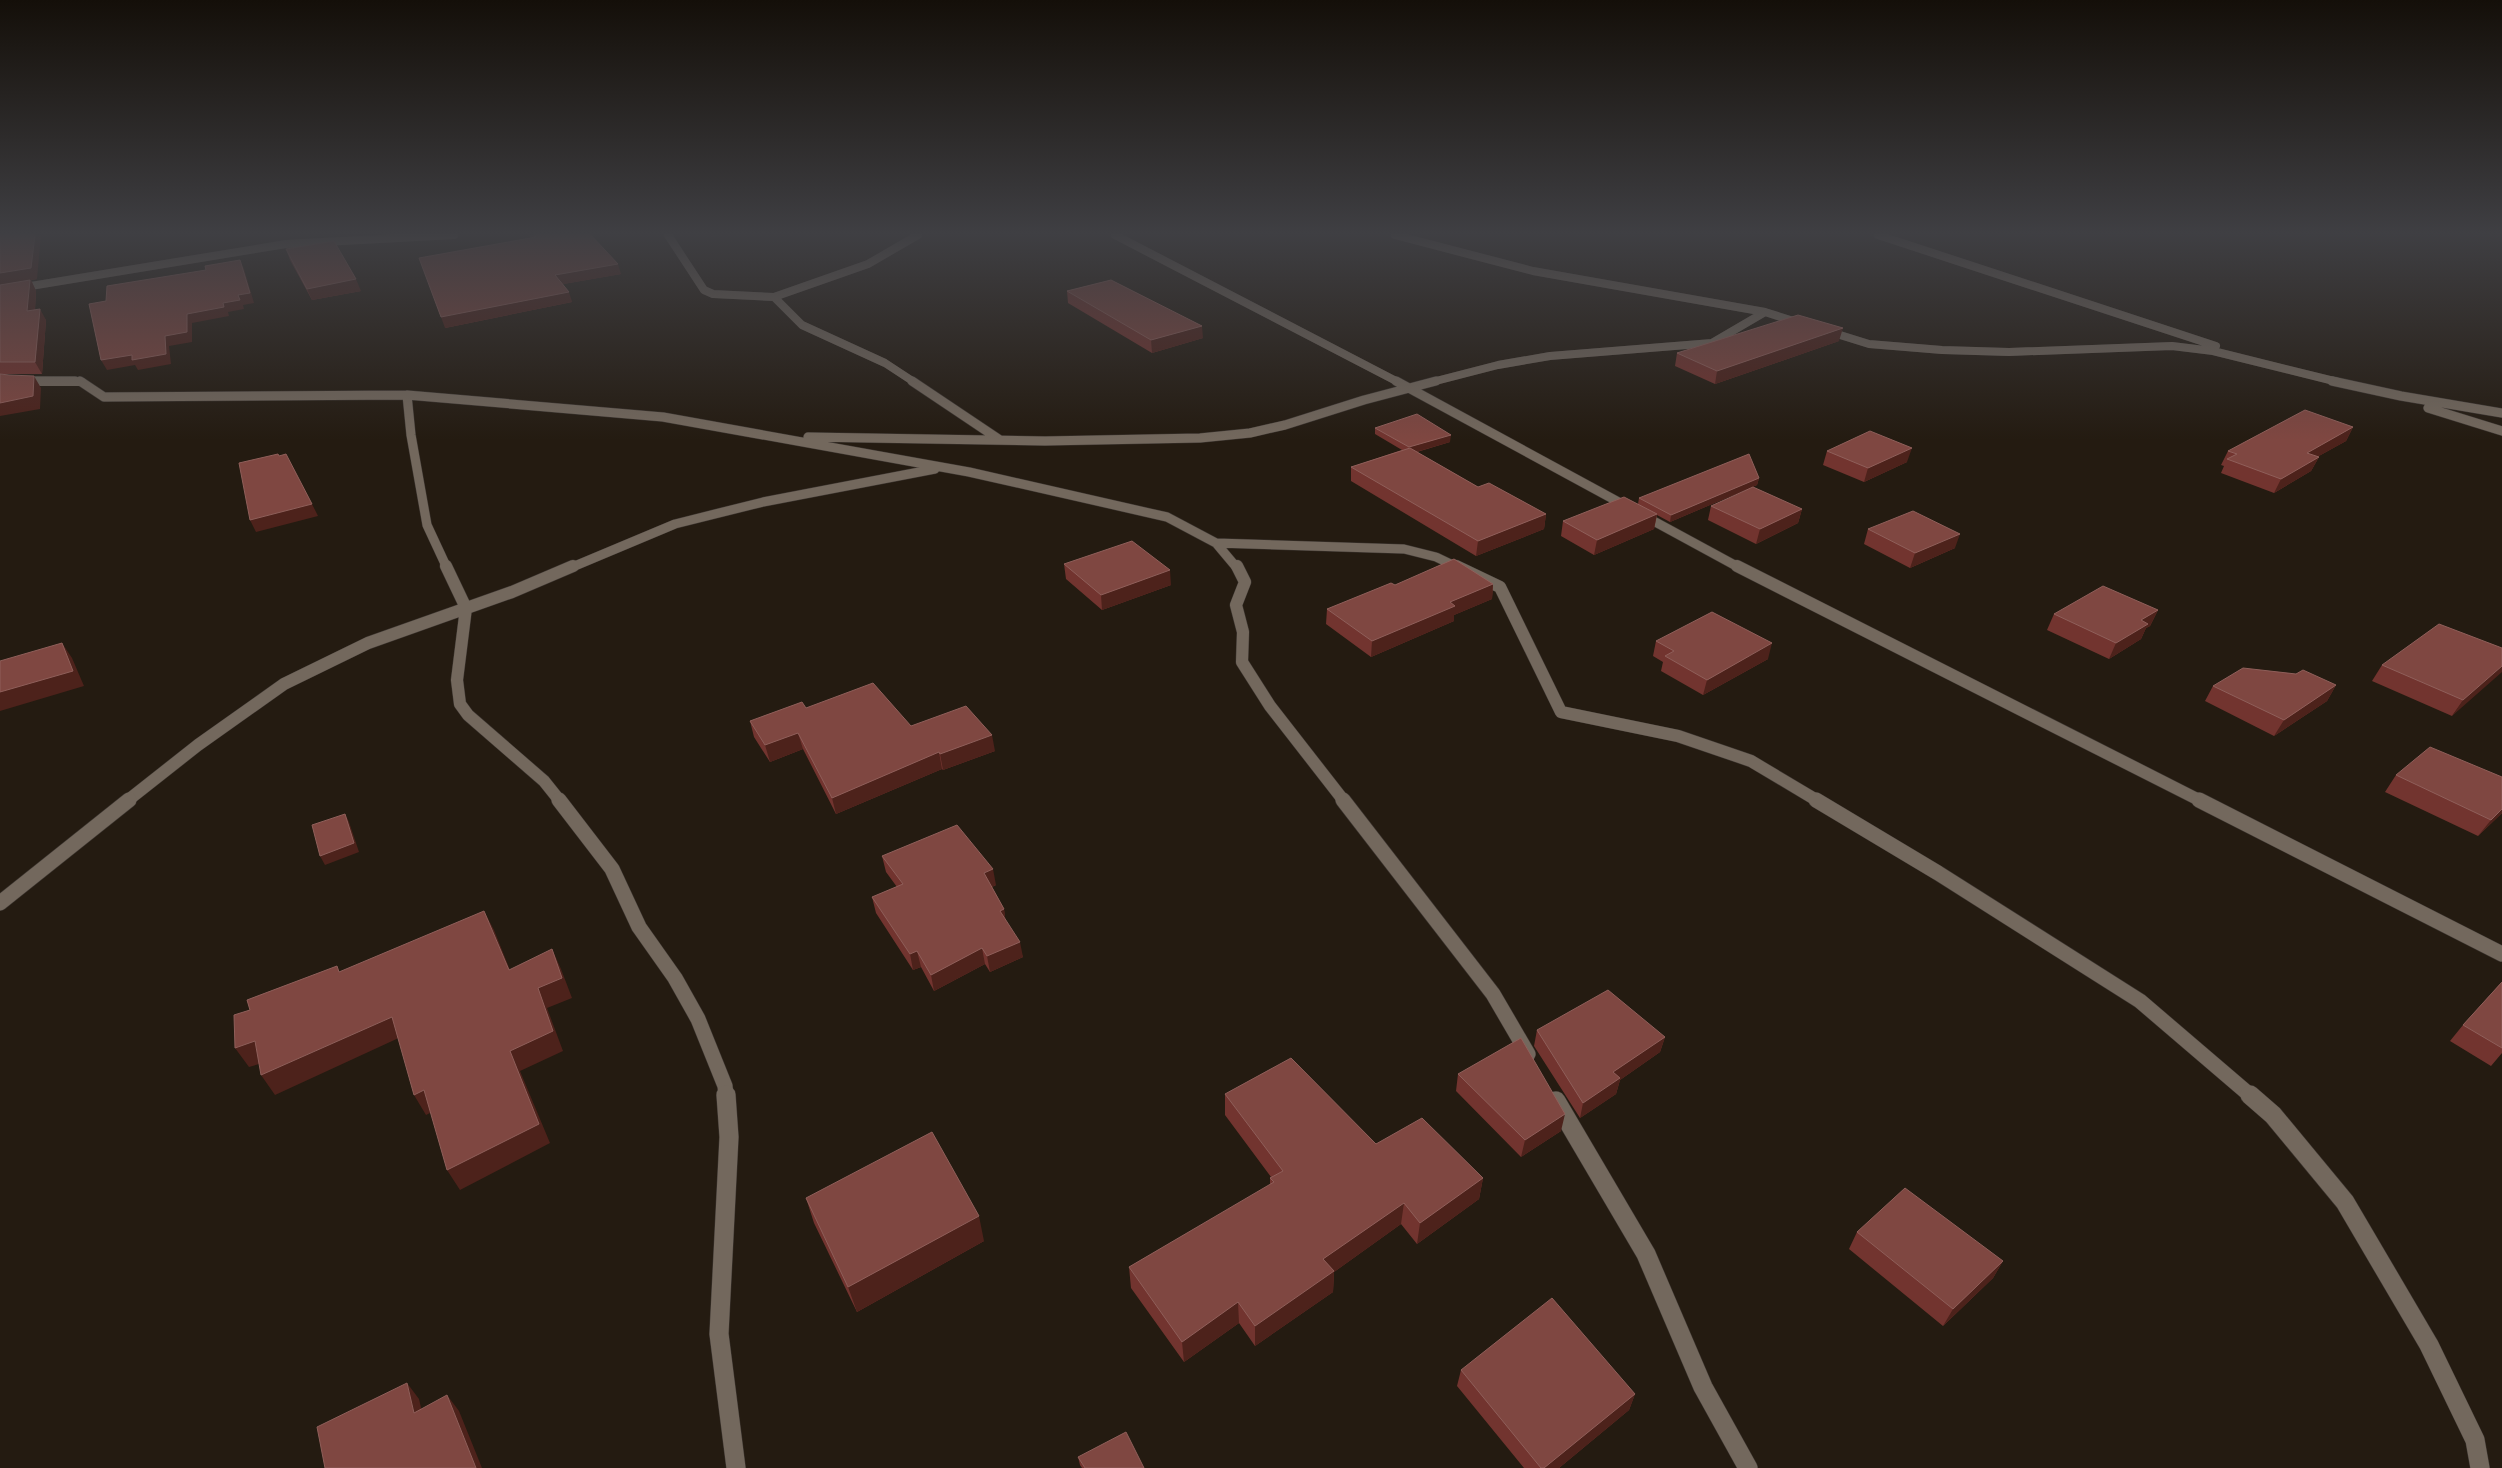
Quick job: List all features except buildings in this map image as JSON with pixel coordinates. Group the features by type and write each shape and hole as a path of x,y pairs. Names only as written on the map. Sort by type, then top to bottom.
{"street":[{"path":"781,304 802,325 885,363 1000,440"},
{"path":"1247,304 1409,388 1719,557 2502,954"},
{"path":"1717,304 1765,312 1869,344 1978,352 2172,346 2213,351 2304,375 2452,406 2502,413"},
{"path":"2086,304 2304,375"},
{"path":"770,436 1000,440 1200,438 1250,433 1285,425 1409,388 1498,365 1550,356 1712,343 1765,312"},
{"path":"0,380 22,382 80,381 104,396 407,395 663,417 944,468 1167,516 1216,543 1235,564 1245,582 1236,605 1243,632 1242,662 1270,706 1493,994 1532,1061"},
{"path":"2351,385 2502,431"},
{"path":"407,395 412,445 427,525 466,608 457,680 460,704 468,715 544,781 612,869 639,927 675,978 698,1019 725,1086 729,1137 719,1334 736,1468"},
{"path":"0,903 198,745 284,684 368,643 512,592 675,524 763,502 944,468"},
{"path":"1216,543 1404,548 1436,557 1500,587 1561,712 1678,736 1752,761 1938,873 2140,1001 2273,1115 2345,1202 2429,1345 2475,1440 2480,1468"},
{"path":"1547,1086 1646,1254 1703,1387 1748,1468"}]}
